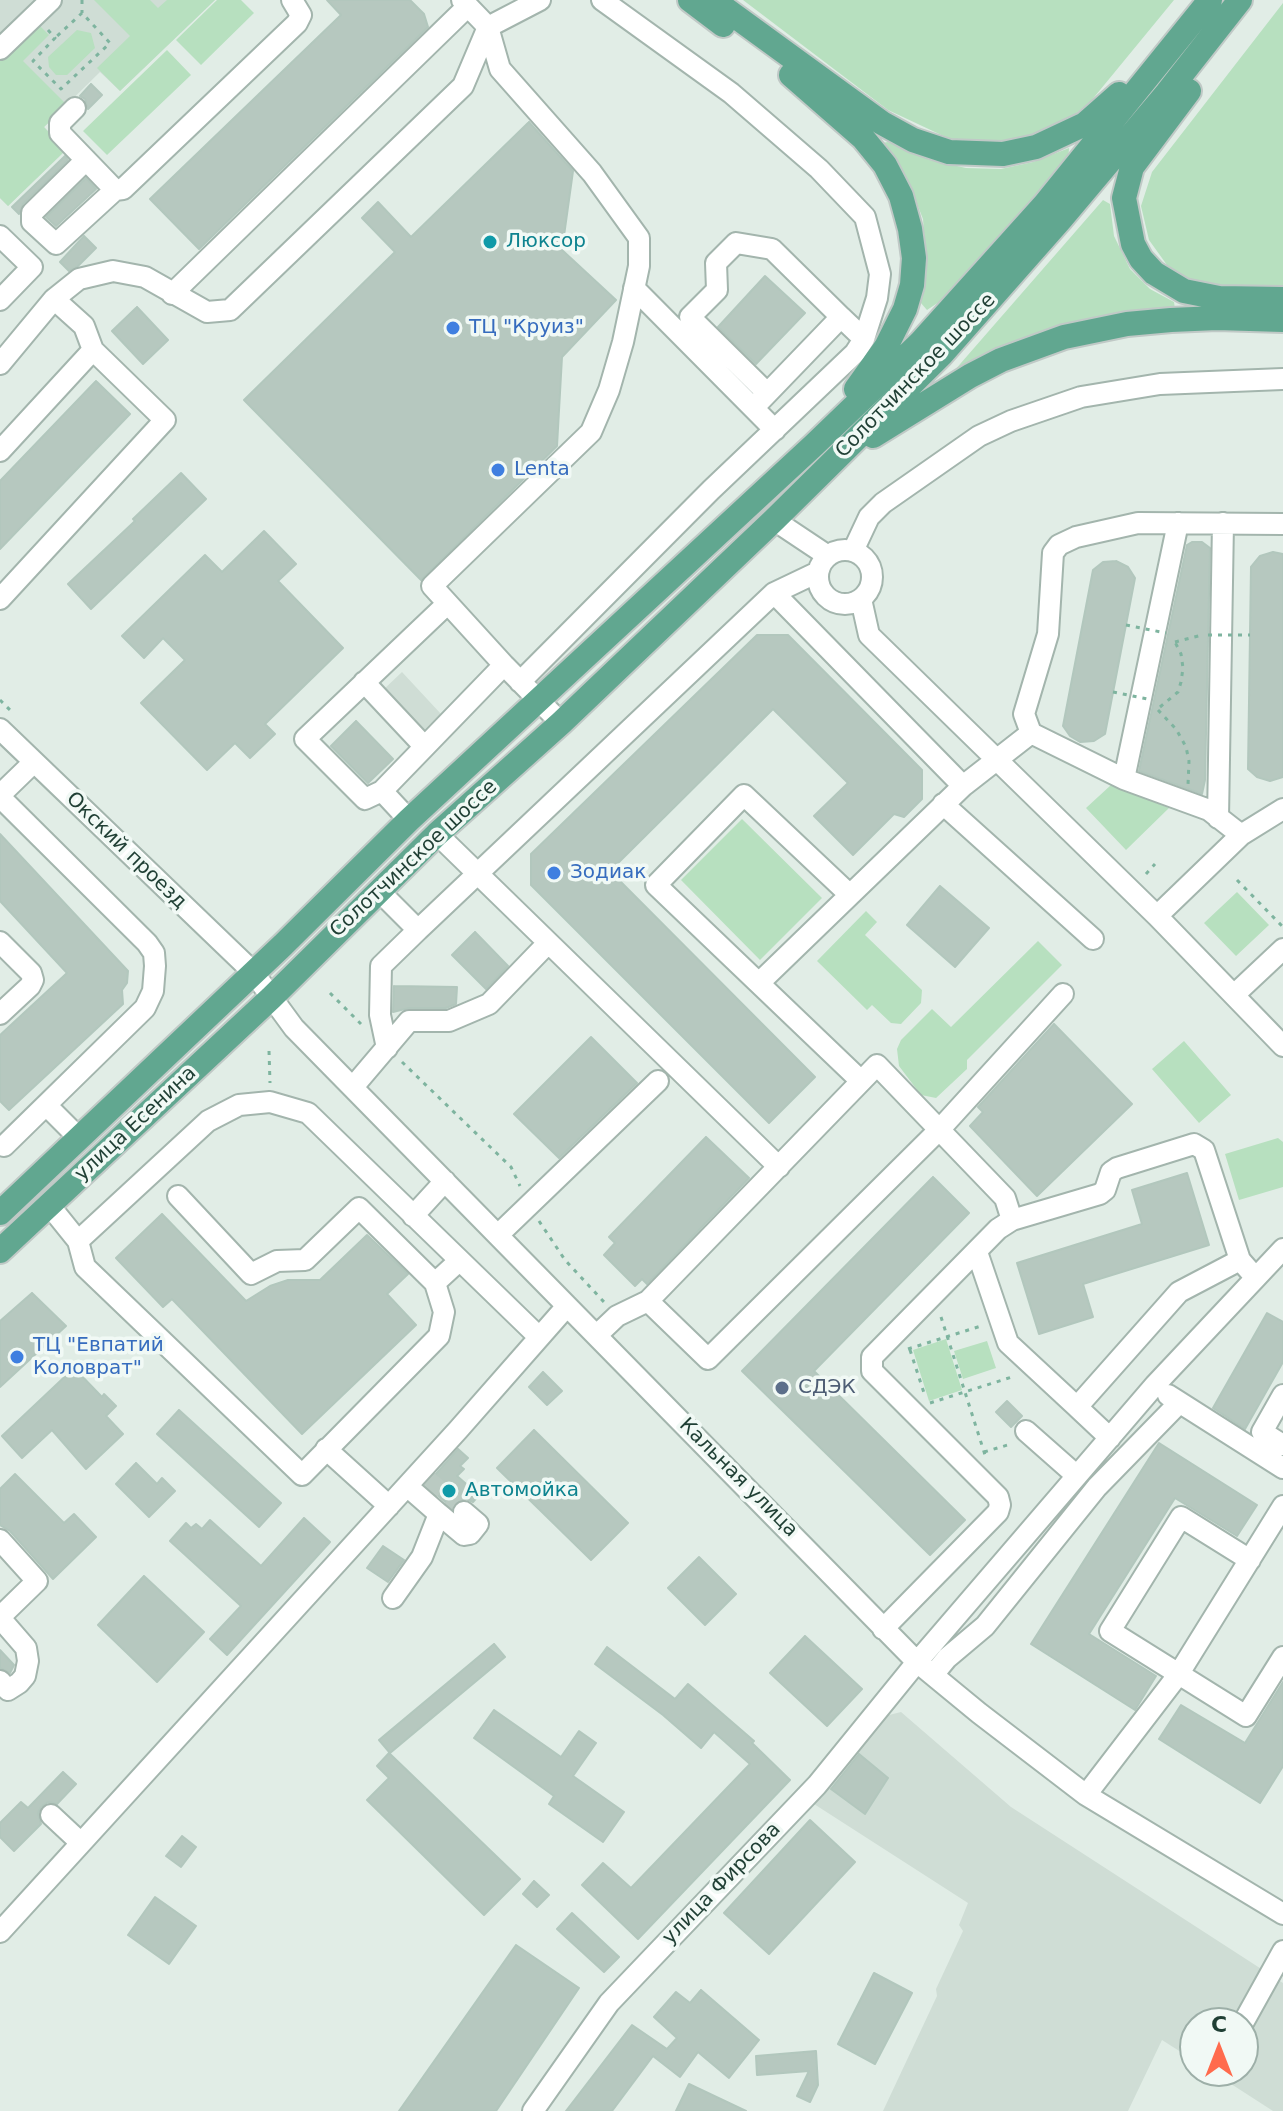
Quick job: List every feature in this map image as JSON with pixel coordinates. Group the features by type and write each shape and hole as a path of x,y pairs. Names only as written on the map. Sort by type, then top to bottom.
{"main road":[{"path":"690,0 797,80 863,138 885,165 901,196 914,258 912,285 897,330 814,445"},
{"path":"713,0 882,123 925,144 949,152 977,155 1003,154 1036,147 1085,124 1118,94 1194,0"},
{"name":"Солотчинское шоссе","path":"253,972 409,820 920,343 1045,204 1210,0"},
{"name":"Солотчинское шоссе","path":"271,998 437,834 561,723 774,520 941,355 1051,231 1240,0"},
{"path":"1256,0 1245,19 1139,155 1127,182 1124,198 1133,244 1141,259 1167,283 1199,296 1283,299"},
{"path":"834,461 970,376 1037,344 1127,324 1217,318 1283,320"},
{"name":"улица Есенина","path":"0,1213 253,972"},
{"name":"улица Есенина","path":"0,1251 271,998"}],"street":[{"path":"0,49 51,0"},
{"path":"86,160 32,213 32,222 56,244 115,190 123,189 297,23 301,15 292,0"},
{"path":"0,364 54,299 79,279 113,271 145,277 207,312 230,310 463,86 488,27 540,0"},
{"path":"520,682 855,353 864,339 877,298 880,274 865,217 819,169 731,93 602,0"},
{"path":"172,294 465,3 488,27 500,69 592,173 639,238 639,266 623,342 609,390 591,432 432,586 561,723"},
{"path":"75,108 60,123 60,133 115,190"},
{"path":"0,236 32,267 0,300"},
{"path":"775,430 760,401 690,317 717,290 716,263 736,243 772,249 864,339"},
{"path":"634,288 760,401"},
{"path":"0,599 165,420 93,350 84,326 54,299"},
{"path":"760,401 841,317"},
{"path":"0,451 93,350"},
{"path":"853,551 869,517 883,503 979,436 1011,421 1081,397 1160,384 1283,379"},
{"path":"774,520 823,564"},
{"path":"1241,835 1209,810 1124,779 1031,733 1024,714 1048,634 1055,549 1076,537 1138,523 1283,524"},
{"path":"1124,779 1178,523"},
{"path":"1218,818 1223,523"},
{"path":"387,1048 380,1015 381,966 774,593 823,564 836,552 853,551 867,561 872,577 867,593 861,599 844,604 827,598 821,590 823,564"},
{"path":"774,593 963,786"},
{"path":"861,599 869,635 1157,916 1283,1046"},
{"path":"447,604 305,739 365,799 382,791 504,665"},
{"path":"364,682 424,746"},
{"name":"Окский проезд","path":"0,729 253,972"},
{"path":"759,983 943,804 1031,733"},
{"path":"1,1146 145,1008 153,991 154,953 0,796 34,762"},
{"path":"382,791 409,820"},
{"path":"850,895 744,795 656,885 861,1081"},
{"path":"943,804 1093,939"},
{"path":"1157,916 1241,835 1283,809"},
{"path":"437,834 779,1167"},
{"path":"379,891 418,930"},
{"path":"0,942 31,973 33,980 0,1014"},
{"path":"353,1087 409,1021 449,1021 489,1004 548,943"},
{"path":"1234,995 1283,949"},
{"name":"Кальная улица","path":"253,972 294,1028 810,1551 883,1629 925,1668 1086,1795 1283,1914"},
{"path":"648,1301 708,1359 940,1129 1063,994"},
{"path":"597,1335 617,1316 648,1301 877,1065 1005,1198 1012,1220"},
{"path":"499,1234 658,1081"},
{"path":"78,1241 208,1121 239,1105 270,1102 308,1113 539,1337"},
{"path":"46,1105 79,1138"},
{"path":"883,1629 998,1512 998,1497 872,1371 872,1357 998,1229 1012,1220 1100,1194 1105,1190 1111,1172 1117,1168 1194,1144 1204,1150 1240,1260 1255,1277"},
{"path":"413,1216 445,1181"},
{"path":"49,1205 78,1241 85,1267 302,1475 439,1336 444,1312 435,1283 359,1208 305,1260 277,1261 251,1274 178,1196"},
{"path":"925,1668 1077,1476 1155,1385 1283,1249"},
{"path":"977,1252 1008,1343 1110,1438"},
{"path":"1077,1407 1179,1292 1240,1260"},
{"path":"435,1283 459,1261"},
{"path":"0,1932 417,1479 567,1306"},
{"path":"1155,1385 1178,1404 1283,1468"},
{"path":"1283,1395 1262,1432 1283,1445"},
{"path":"925,1668 947,1658 985,1626 1097,1487 1178,1404"},
{"path":"1029,1434 1077,1476"},
{"path":"326,1449 389,1506"},
{"path":"417,1479 439,1514 464,1535 470,1534 478,1524 464,1512"},
{"path":"1086,1795 1178,1675 1250,1560 1276,1532 1283,1506"},
{"path":"393,1598 422,1557 439,1514"},
{"path":"1250,1560 1181,1517 1110,1631 1246,1716 1283,1657"},
{"path":"0,1540 37,1581 0,1618 26,1648 28,1661 25,1676 19,1683 8,1690 0,1681"},
{"name":"улица Фирсова","path":"533,2111 609,2003 925,1668"},
{"path":"51,1815 81,1843"},
{"path":"1252,2007 1283,1951"}],"path":[{"path":"82,0 82,13 110,43 61,89 33,61 82,13"},
{"path":"34,16 55,38"},
{"path":"1126,625 1166,633 1167,641 1175,642 1197,635 1250,635"},
{"path":"1156,709 1172,699 1181,682 1183,668 1175,642"},
{"path":"1113,692 1155,700 1154,706 1176,729 1186,747 1190,775 1187,793"},
{"path":"1146,874 1155,864"},
{"path":"1237,880 1282,926"},
{"path":"330,993 511,1167 528,1206 565,1260 617,1316"},
{"path":"934,1295 990,1472 982,1482"},
{"path":"885,1344 895,1353 999,1320"},
{"path":"910,1349 927,1404 1035,1369"},
{"path":"984,1452 1029,1434"}],"shaded area":[{"path":"0,0 215,0 120,91 100,72 44,127 66,150 8,206 0,198"},
{"path":"402,672 441,714 421,733 382,691"},
{"path":"901,1712 1011,1807 1283,1983 1283,2111 1273,2111 1236,2087 1259,2087 1259,2007 1179,2007 1179,2051 1162,2040 1128,2111 883,2111 937,1996 936,1989 963,1931 959,1925 968,1903 814,1804 885,1716"}],"green space":[{"path":"94,0 150,0 158,8 167,0 215,0 120,91 97,68 130,36"},
{"path":"217,0 241,0 254,13 201,65 176,40"},
{"path":"743,0 1174,0 1091,101 1068,120 1039,134 1010,141 985,142 952,140 888,110"},
{"path":"1283,3 1283,288 1201,287 1167,265 1149,240 1141,206 1152,172"},
{"path":"37,23 49,35 23,61 67,105 44,127 66,150 8,206 0,198 0,58"},
{"path":"77,30 91,33 95,48 67,75 56,75 49,67 48,57"},
{"path":"167,50 191,75 107,155 83,131"},
{"path":"888,142 930,160 966,168 1001,169 1033,162 1069,148 1068,162 945,298 927,310 920,302 926,258 923,219 908,181 882,143"},
{"path":"1103,200 1110,204 1114,236 1130,269 1150,289 1174,302 1175,309 1098,318 1045,331 999,348 954,371"},
{"path":"1111,785 1169,808 1126,850 1086,808"},
{"path":"742,819 822,898 760,960 681,880"},
{"path":"1237,892 1269,925 1236,956 1204,923"},
{"path":"866,911 877,922 865,935 922,990 921,1003 901,1024 891,1023 872,1005 867,1010 817,961"},
{"path":"1038,941 1062,965 967,1060 967,1069 936,1098 921,1095 899,1066 897,1049 901,1040 932,1009 951,1027"},
{"path":"1184,1041 1231,1095 1199,1123 1152,1069"},
{"path":"1278,1138 1283,1142 1283,1187 1239,1200 1225,1154"},
{"path":"946,1339 962,1390 929,1401 913,1350"},
{"path":"987,1341 996,1368 963,1379 954,1351"}],"building":[{"path":"327,0 410,0 424,14 428,27 199,249 150,199 341,15"},
{"path":"91,84 102,95 88,109 85,99 80,96"},
{"name":"ТЦ \"Круиз\"","path":"529,122 573,171 562,250 616,300 562,357 557,446 421,580 244,400 395,252 362,218 378,202 411,237"},
{"path":"65,156 68,160 23,204 19,214 12,207"},
{"path":"86,178 96,189 56,226 46,217"},
{"path":"84,236 96,248 69,271 60,262"},
{"path":"765,276 805,313 756,364 718,327"},
{"path":"137,307 168,340 143,364 112,331"},
{"path":"96,381 130,414 0,549 0,481"},
{"path":"181,473 206,499 91,609 68,584"},
{"path":"264,531 296,564 278,581 343,648 265,724 275,734 250,758 235,743 207,770 141,703 185,660 163,638 144,658 122,636 205,555 222,572"},
{"path":"1202,542 1210,548 1205,780 1202,794 1139,771 1187,545"},
{"path":"1273,552 1283,554 1283,777 1270,781 1257,777 1248,769 1251,567 1260,556"},
{"path":"1116,561 1128,567 1135,578 1105,734 1094,741 1080,742 1070,736 1063,726 1093,570 1103,562"},
{"path":"757,635 788,635 922,770 922,799 904,817 894,814 853,855 814,816 848,783 773,709 610,871 815,1077 769,1123 531,885 531,854"},
{"path":"356,721 393,759 368,783 331,746"},
{"path":"0,834 128,971 127,983 122,990 123,1004 9,1110 0,1101 0,1035 67,973 0,901"},
{"path":"940,886 989,928 955,967 907,925"},
{"path":"475,932 508,966 486,989 452,955"},
{"path":"394,986 457,987 456,1004 446,1008 409,1008 393,1012"},
{"path":"1054,1024 1132,1104 1037,1196 970,1126 983,1112 978,1107"},
{"path":"591,1037 637,1083 559,1158 514,1114"},
{"path":"706,1137 749,1178 647,1284 642,1279 635,1286 604,1255 615,1243 609,1237"},
{"path":"1187,1173 1209,1245 1083,1284 1093,1317 1039,1334 1017,1263 1142,1224 1132,1190"},
{"path":"933,1177 969,1213 814,1371 965,1520 930,1555 742,1371"},
{"path":"162,1214 246,1301 270,1286 288,1280 320,1280 367,1235 408,1274 387,1294 416,1325 302,1434 172,1299 163,1307 116,1258"},
{"name":"ТЦ \"Евпатий Коловрат\"","path":"32,1293 66,1326 0,1387 0,1321"},
{"path":"1267,1313 1283,1322 1283,1362 1245,1429 1213,1408"},
{"path":"74,1368 102,1397 104,1394 116,1406 106,1416 123,1434 86,1469 52,1430 22,1458 2,1436"},
{"path":"543,1372 562,1391 547,1405 529,1387"},
{"path":"1007,1401 1022,1416 1011,1427 996,1412"},
{"path":"179,1410 281,1503 259,1527 157,1434"},
{"path":"534,1430 628,1523 591,1560 497,1468"},
{"path":"1159,1443 1257,1505 1237,1536 1175,1498 1089,1634 1156,1676 1135,1710 1031,1644"},
{"name":"Автомойка","path":"458,1449 468,1458 460,1466 464,1469 457,1476 479,1495 473,1502 459,1500 452,1508 426,1485"},
{"path":"136,1463 157,1484 162,1478 175,1491 149,1517 116,1484"},
{"path":"15,1474 64,1523 74,1514 96,1537 53,1579 10,1531 0,1525 0,1489"},
{"path":"304,1518 330,1542 227,1655 210,1639 241,1606 170,1541 186,1523 191,1528 196,1524 202,1529 210,1520 261,1566"},
{"path":"383,1546 404,1560 388,1582 367,1568"},
{"path":"699,1557 736,1594 705,1625 668,1588"},
{"path":"144,1576 204,1632 157,1682 98,1625"},
{"path":"805,1636 862,1689 827,1726 770,1673"},
{"path":"494,1644 505,1657 390,1753 379,1740"},
{"path":"607,1647 675,1699 688,1684 754,1741 752,1743 790,1780 638,1939 582,1885 603,1863 631,1888 750,1764 714,1732 701,1748 595,1664"},
{"path":"0,1650 14,1665 10,1673 0,1668"},
{"path":"1283,1682 1283,1766 1260,1803 1159,1739 1181,1705 1245,1743"},
{"path":"494,1710 561,1757 579,1731 596,1743 573,1776 624,1812 603,1842 549,1804 554,1796 474,1738"},
{"path":"389,1753 520,1879 484,1915 367,1800 389,1778 377,1766"},
{"path":"859,1754 888,1778 865,1814 831,1789"},
{"path":"63,1772 76,1784 57,1804 48,1802 41,1807 38,1813 41,1824 14,1851 0,1837 0,1823 21,1802 28,1808"},
{"path":"810,1820 855,1862 769,1954 724,1913"},
{"path":"182,1836 196,1847 181,1867 166,1856"},
{"path":"534,1881 549,1895 537,1907 523,1894"},
{"path":"155,1897 196,1926 169,1964 128,1935"},
{"path":"572,1913 619,1957 604,1972 557,1929"},
{"path":"516,1945 579,1988 496,2111 399,2111"},
{"path":"874,1973 912,1993 875,2064 838,2044"},
{"path":"701,1990 759,2040 729,2078 698,2052 680,2077 653,2056 612,2111 566,2111 632,2025 667,2049 677,2038 654,2017 676,1992 690,2003"},
{"path":"816,2051 818,2085 810,2102 797,2096 809,2071 757,2075 756,2056"},
{"path":"689,2084 746,2111 676,2111"}],"tunnel":[{"path":"426,1479 464,1512"}],"place":[{"name":"Люксор","path":"490,242"},
{"name":"ТЦ \"Круиз\"","path":"453,328"},
{"name":"Lenta","path":"498,470"},
{"name":"Зодиак","path":"554,873"},
{"name":"ТЦ \"Евпатий Коловрат\"","path":"17,1357"},
{"name":"СДЭК","path":"782,1388"},
{"name":"Автомойка","path":"449,1491"}]}
